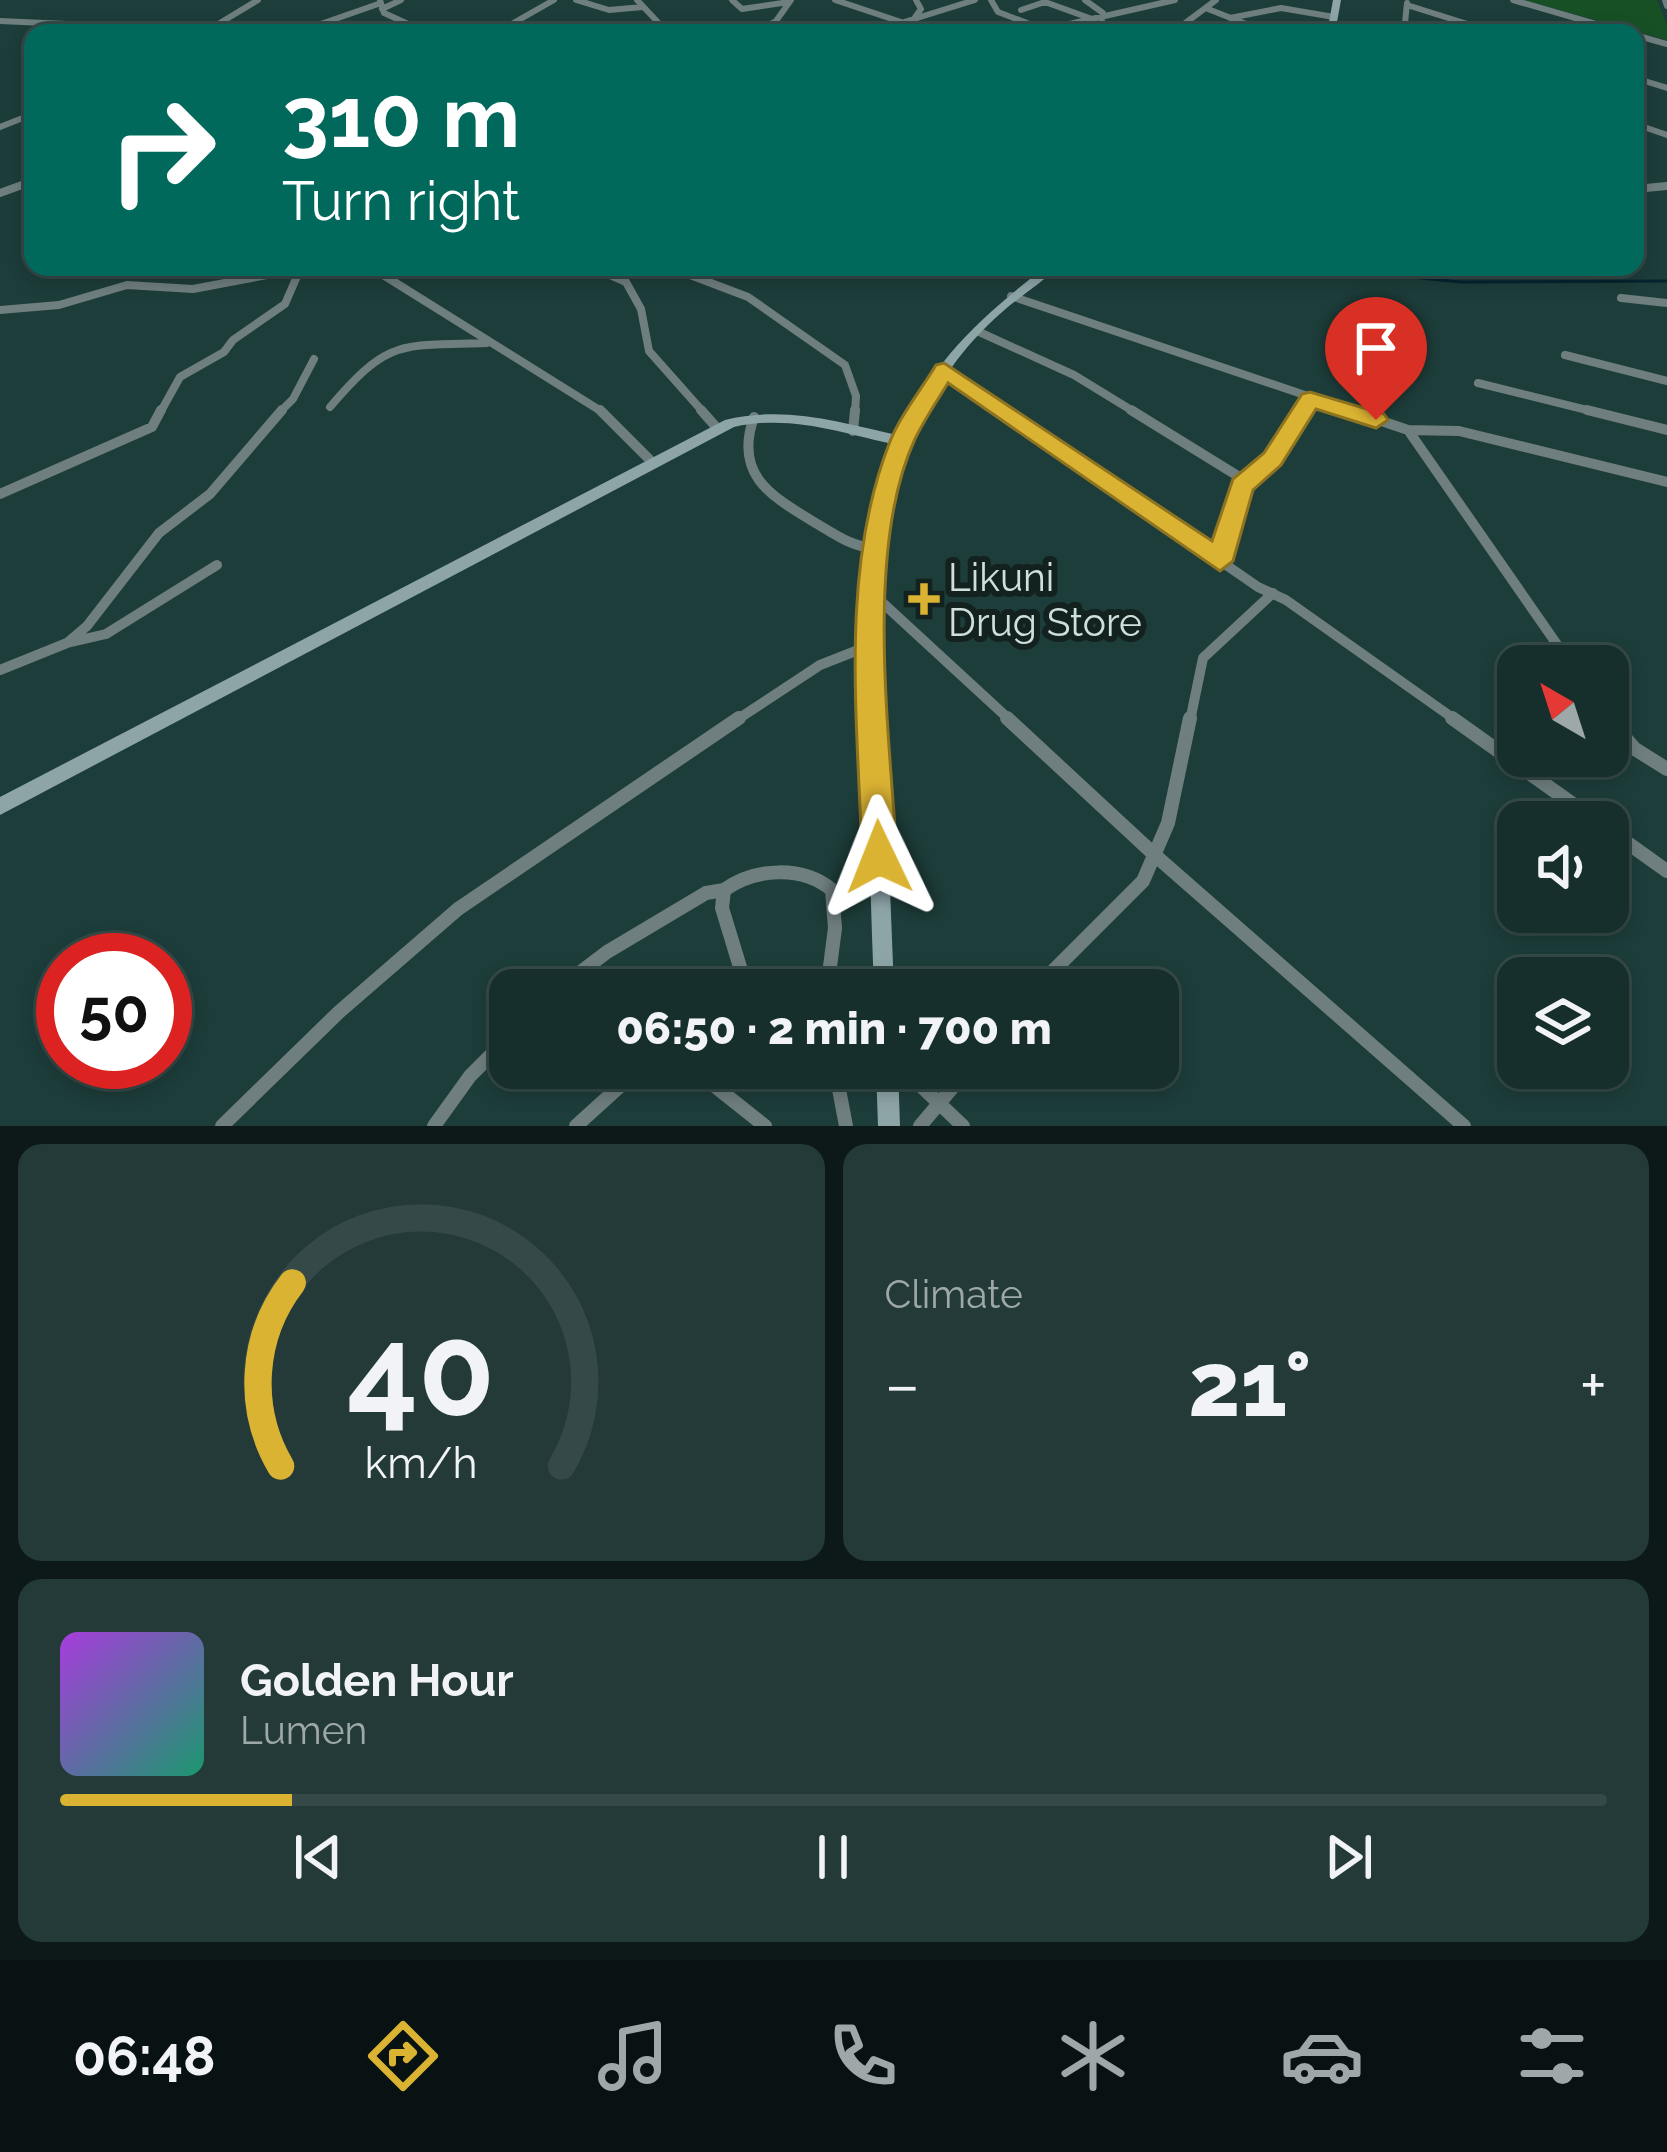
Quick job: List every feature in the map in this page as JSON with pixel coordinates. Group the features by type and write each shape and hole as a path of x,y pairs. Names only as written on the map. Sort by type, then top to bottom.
{"main road":[{"path":"1333,24 1337,0"},
{"path":"883,969 871,592 889,476 902,441 944,370 1011,296 1039,276"},
{"path":"0,806 717,428 754,417 790,417 902,441"},
{"path":"888,1089 889,1126"}],"street":[{"path":"219,24 258,0"},
{"path":"315,24 337,14 401,0"},
{"path":"512,24 554,0"},
{"path":"575,0 609,10 640,3"},
{"path":"732,0 777,24"},
{"path":"835,0 915,24"},
{"path":"911,22 920,14 916,0"},
{"path":"903,24 975,0"},
{"path":"991,0 998,12 1021,24"},
{"path":"1085,0 1103,15"},
{"path":"1071,24 1175,0"},
{"path":"1186,24 1216,0"},
{"path":"1513,0 1596,24"},
{"path":"746,9 790,1"},
{"path":"771,24 790,1"},
{"path":"1021,10 1045,2 1091,20"},
{"path":"1102,24 1106,3"},
{"path":"1407,3 1469,24"},
{"path":"381,4 412,24"},
{"path":"1230,18 1281,8 1334,17"},
{"path":"1208,10 1246,24"},
{"path":"0,22 46,24"},
{"path":"0,310 59,305 127,285 193,289 259,276"},
{"path":"0,494 152,427 179,377 224,352 232,340 285,304 297,276"},
{"path":"386,276 603,412 652,462"},
{"path":"612,276 626,282 641,309 649,351 717,428"},
{"path":"693,276 748,297 845,365 856,396 854,431"},
{"path":"1011,296 1408,430 1460,430 1667,482"},
{"path":"1621,298 1667,304"},
{"path":"976,331 1074,375 1246,481"},
{"path":"331,407 344,394 349,380 381,353 412,344 487,343"},
{"path":"1565,356 1667,381"},
{"path":"67,643 87,626 160,533 210,494 238,457 263,436 267,425 293,399 314,359"},
{"path":"944,370 1568,801"},
{"path":"1478,383 1667,430"},
{"path":"1220,561 1246,481 1272,459 1310,400"},
{"path":"754,417 747,432 748,446 761,485 777,503 846,546 876,550"},
{"path":"1408,430 1557,645"},
{"path":"0,670 67,643 106,634 217,565"},
{"path":"871,592 1157,857 1464,1126"},
{"path":"1055,969 1143,881 1157,857 1203,658 1273,593"},
{"path":"222,1126 399,958 520,863 820,665 871,645"},
{"path":"1629,742 1667,769"},
{"path":"1629,844 1667,871"},
{"path":"584,969 706,893 756,876 812,875 824,880 835,903 831,969"},
{"path":"724,890 722,908 741,969"},
{"path":"434,1126 489,1057"},
{"path":"576,1126 617,1089"},
{"path":"718,1089 765,1126"},
{"path":"839,1089 846,1126"},
{"path":"922,1089 963,1126"},
{"path":"920,1126 952,1089"}],"green space":[{"path":"1524,0 1657,0 1667,40 1644,34 1644,24 1610,24"}],"waterway":[{"path":"1402,276 1460,282 1667,281"}],"place":[{"name":"Likuni Drug Store","path":"924,599"}],"route":[{"path":"879,857 871,645 878,529 902,441 944,370 1220,561 1242,486 1272,459 1310,400 1376,420"}]}
